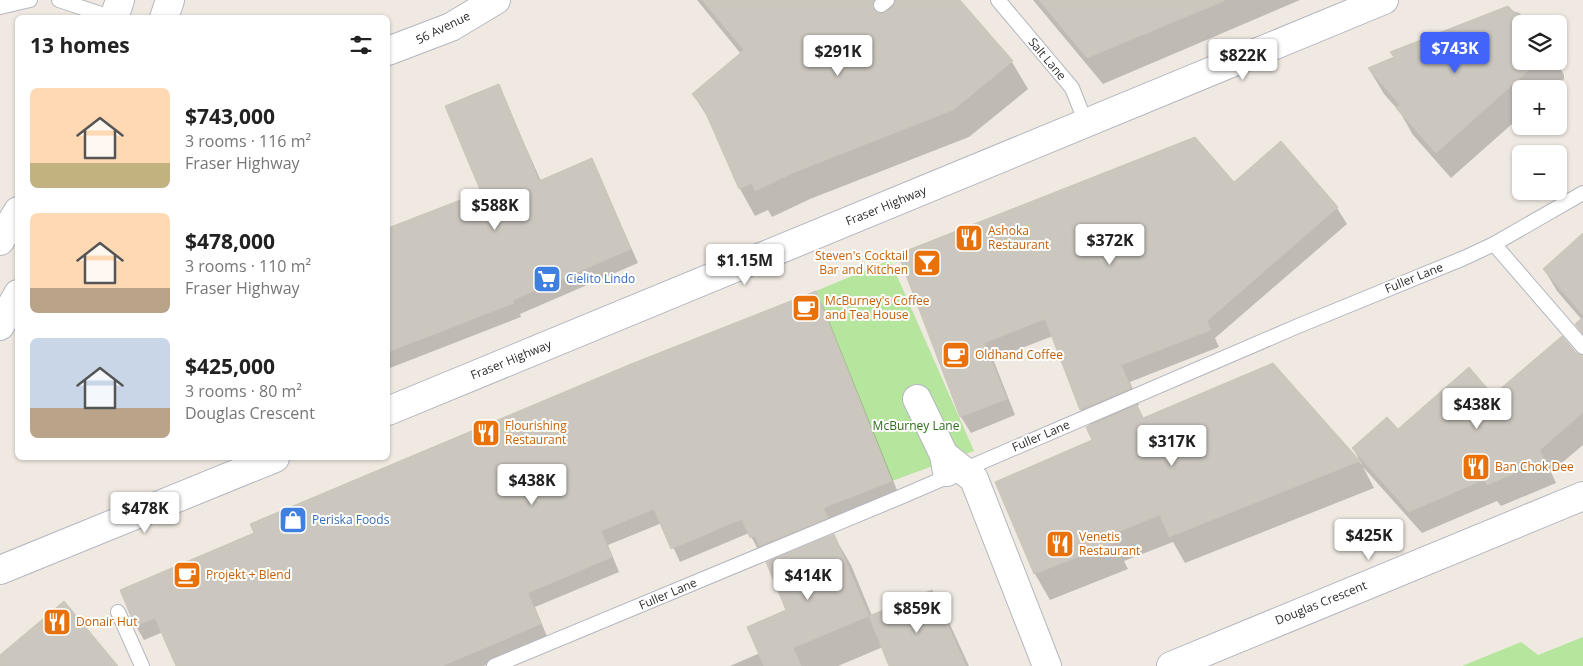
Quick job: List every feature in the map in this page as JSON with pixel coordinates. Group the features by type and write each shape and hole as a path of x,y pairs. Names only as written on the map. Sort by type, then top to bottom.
{"street":[{"path":"114,15 120,0"},
{"path":"165,15 170,0"},
{"name":"56 Avenue","path":"390,50 451,27 496,0"},
{"name":"Fraser Highway","path":"390,410 1384,0"},
{"path":"0,241 15,216"},
{"path":"0,326 15,299"},
{"path":"916,399 951,467 974,479 1047,666"},
{"path":"0,570 270,460"},
{"name":"Douglas Crescent","path":"1171,666 1583,496"}],"lane":[{"path":"0,7 30,0"},
{"path":"59,0 104,15"},
{"name":"Salt Lane","path":"998,0 1072,88 1086,123"},
{"name":"Fuller Lane","path":"494,666 951,467 1494,244 1583,193"},
{"path":"1494,244 1583,347"},
{"path":"118,612 142,666"}],"green space":[{"name":"McBurney Lane","path":"890,260 974,451 892,481 816,291"},
{"path":"1583,637 1583,666 1462,666 1521,642 1538,655"}],"building":[{"path":"702,0 874,0 874,10 882,14 893,7 896,0 960,0 1013,61 953,110 795,172 755,191 752,183 739,189 704,109 692,94 744,50"},
{"path":"1039,0 1224,0 1224,1 1087,58"},
{"path":"1508,6 1521,15 1512,15 1512,70 1529,70 1518,80 1512,80 1512,85 1436,153 1396,108 1400,105 1368,68 1394,57 1390,52"},
{"path":"499,84 539,181 592,158 631,249 513,300 514,303 390,351 390,227 481,192 445,106"},
{"path":"1195,137 1234,182 1281,141 1338,207 1207,321 1211,330 1121,365 1131,388 1080,410 1045,319 984,343 1007,399 960,417 898,254"},
{"path":"1583,233 1583,315 1543,269"},
{"path":"816,291 892,481 823,508 828,518 759,546 755,536 750,538 742,519 671,549 654,509 601,531 612,557 528,593 541,624 442,666 176,666 155,618 135,626 120,590 254,533 250,524 631,364"},
{"path":"1583,317 1583,334 1575,324"},
{"path":"1562,336 1576,353 1583,356 1583,412 1540,450 1544,460 1487,485 1485,479 1409,512 1352,448 1387,417 1398,429 1469,367 1493,395"},
{"path":"1273,363 1360,461 1169,537 1160,515 1110,535 1114,543 1034,574 995,482 1092,440 1086,427 1137,405 1143,418"},
{"path":"834,534 869,616 793,648 801,666 764,666 747,627 786,610 766,562"},
{"path":"932,590 966,666 889,666 869,616"},
{"path":"64,601 118,666 0,666 0,655"}],"place":[{"name":"Ashoka Restaurant","path":"969,238"},
{"name":"Steven's Cocktail Bar and Kitchen","path":"927,263"},
{"name":"Cielito Lindo","path":"547,279"},
{"name":"McBurney's Coffee and Tea House","path":"806,308"},
{"name":"Oldhand Coffee","path":"956,355"},
{"name":"Flourishing Restaurant","path":"486,433"},
{"name":"Ban Chok Dee","path":"1476,467"},
{"name":"Periska Foods","path":"293,520"},
{"name":"Venetis Restaurant","path":"1060,544"},
{"name":"Projekt + Blend","path":"187,575"},
{"name":"Donair Hut","path":"57,622"}]}
